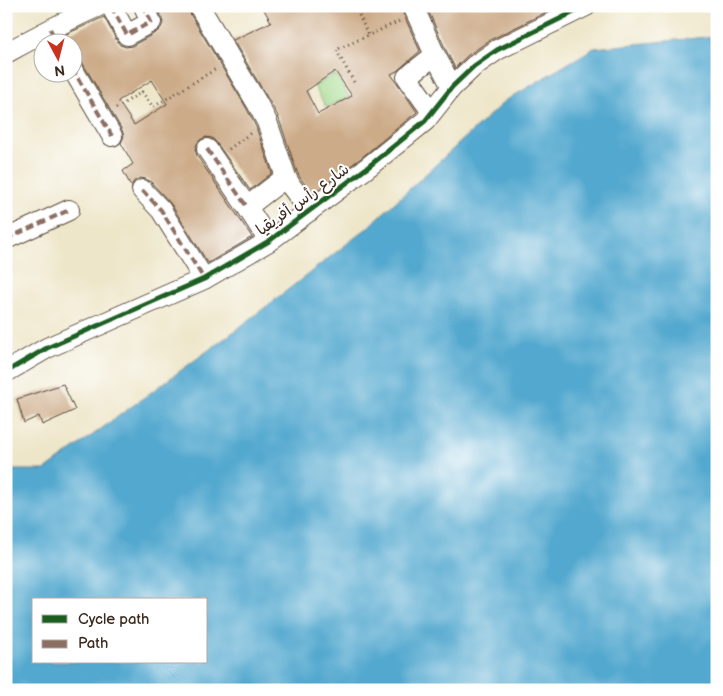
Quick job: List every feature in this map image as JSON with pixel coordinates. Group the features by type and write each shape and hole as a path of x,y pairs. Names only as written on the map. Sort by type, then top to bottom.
{"street":[{"path":"58,32 74,17 99,6"},
{"path":"111,6 127,34 150,22 144,6"},
{"path":"199,6 267,122 286,177 310,211"},
{"name":"شارع رأس أفريقيا","path":"6,372 47,348 204,278 269,241 368,167 425,120 452,87 474,66 497,50 586,6"},
{"path":"414,10 452,87"},
{"path":"6,52 32,43"},
{"path":"432,112 407,77 435,55"},
{"path":"80,82 112,136"},
{"path":"211,154 269,241"},
{"path":"247,207 286,177"},
{"path":"142,190 161,210 204,278"},
{"path":"6,239 69,210"}],"path":[{"path":"355,6 368,35"},
{"path":"354,82 336,50 414,10"},
{"path":"100,116 142,92 153,107 232,60"},
{"path":"211,154 267,122"}],"green space":[{"path":"335,74 349,97 326,107 314,86"}],"water":[{"path":"717,36 717,690 6,690 6,470 45,470 236,330 366,229 505,101 594,48"}],"building":[{"path":"157,6 160,6 163,12 174,6 187,6 247,109 256,127 272,173 250,190 212,138 206,137 197,144 195,149 197,156 252,237 208,263 171,204 151,182 140,178 134,181 131,186 123,171 133,164 121,143 124,136 122,130 82,62 82,32 71,32 104,17 117,41 120,45 126,47 132,46 157,32 163,23","holes":["152,80 167,104 134,125 118,101"]},
{"path":"262,6 401,6 420,51 391,74 417,112 313,194 297,172 278,116 233,40 271,22","holes":["335,71 352,96 318,114 306,91"]},
{"path":"426,6 559,6 490,40 467,56 455,68"},
{"path":"63,384 75,410 42,425 39,416 24,423 17,399"}],"marked path":[{"path":"111,6 127,35 151,22 144,6"},
{"path":"80,82 112,136"},
{"path":"207,149 247,207"},
{"path":"142,190 161,210 204,279"},
{"path":"6,239 69,210"}],"cycle path":[{"path":"6,372 47,348 204,279 269,241 368,167 425,121 452,87 474,66 497,50 586,6"}]}
